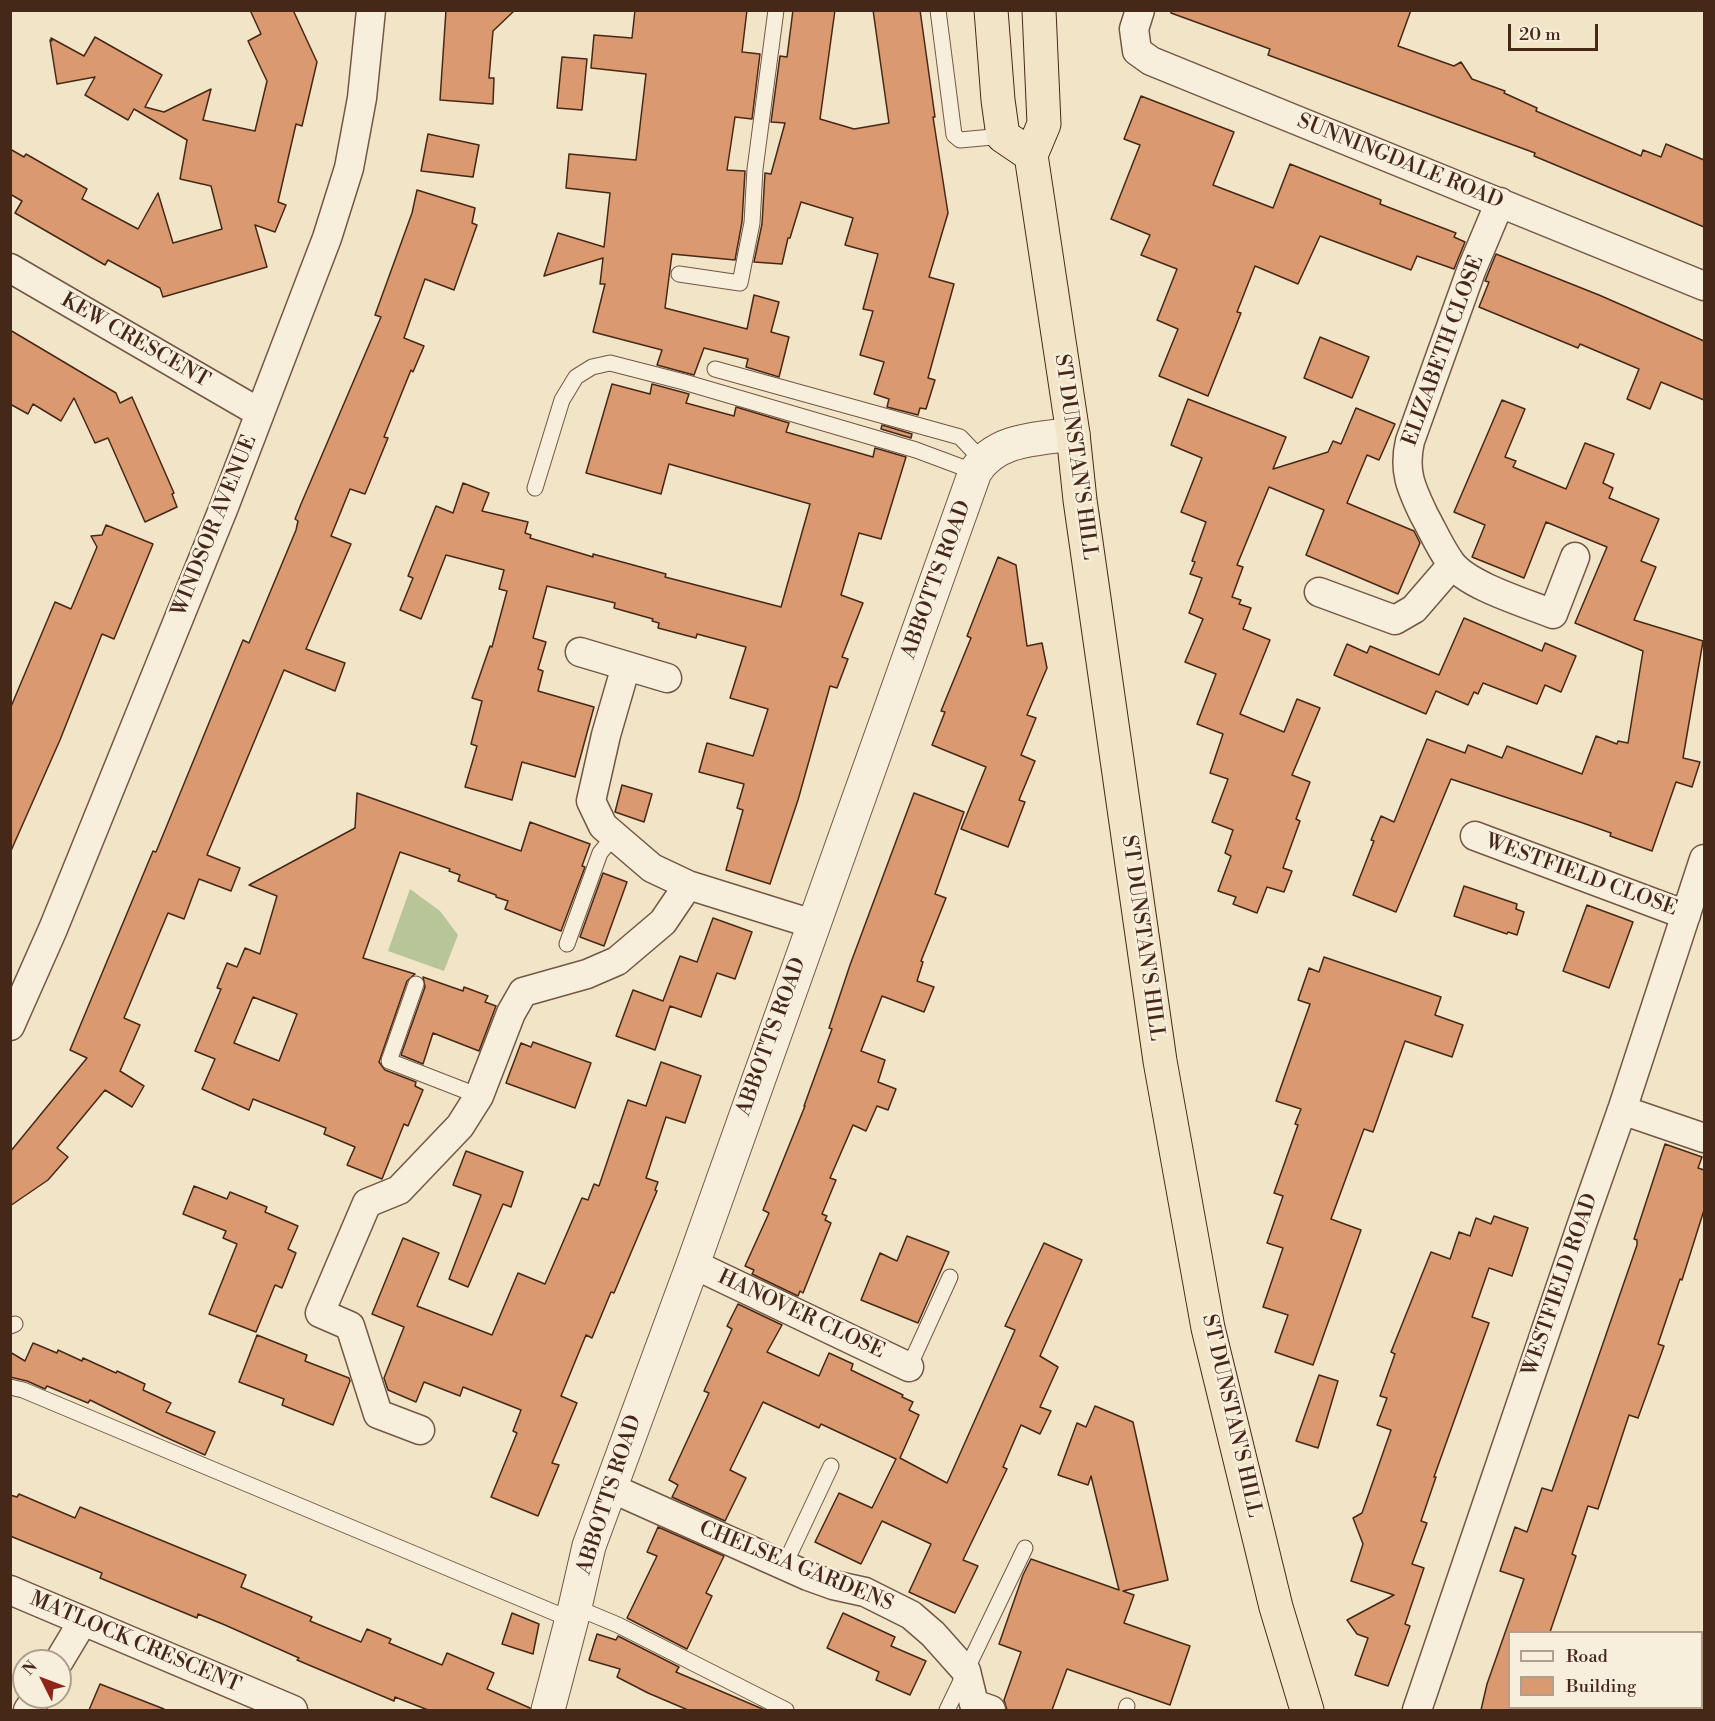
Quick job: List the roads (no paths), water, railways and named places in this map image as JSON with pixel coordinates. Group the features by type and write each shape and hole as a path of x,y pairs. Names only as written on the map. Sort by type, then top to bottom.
{"highway":[{"path":"991,10 1003,136 1031,155 1044,124 1039,10"},
{"name":"ST DUNSTAN'S HILL","path":"1031,155 1073,434 1080,500 1160,1061 1208,1328 1276,1607 1307,1710"}],"street":[{"name":"WINDSOR AVENUE","path":"10,1026 224,507 327,238 349,168 362,98 371,10"},
{"name":"SUNNINGDALE ROAD","path":"1140,10 1134,29 1137,51 1151,61 1704,286"},
{"name":"ELIZABETH CLOSE","path":"1500,202 1471,271 1410,441 1407,472 1416,498 1452,565 1469,578 1501,594 1553,614 1575,557"},
{"name":"KEW CRESCENT","path":"10,268 260,413"},
{"path":"979,466 996,450 1015,443 1073,434"},
{"name":"ABBOTTS ROAD","path":"548,1710 574,1614 589,1546 693,1264 979,466"},
{"path":"1319,592 1395,620 1414,609 1452,565"},
{"path":"580,652 667,678"},
{"path":"626,666 606,735 591,801 603,826 652,868 688,885 813,924"},
{"name":"WESTFIELD CLOSE","path":"1475,837 1686,915"},
{"name":"WESTFIELD ROAD","path":"1417,1710 1622,1110 1704,859"},
{"path":"420,1430 378,1414 350,1326 320,1313 367,1203 399,1190 460,1126 479,1096 511,1013 523,992 587,974 617,961 663,922 688,885"},
{"path":"1622,1110 1704,1138"},
{"name":"HANOVER CLOSE","path":"693,1264 909,1367"},
{"name":"CHELSEA GARDENS","path":"611,1488 784,1566 833,1585 865,1592 911,1615 933,1634 966,1671 971,1708"},
{"name":"MATLOCK CRESCENT","path":"10,1590 292,1710"},
{"path":"66,1649 83,1621"}],"lane":[{"path":"679,274 740,283 752,223 755,169 776,10"},
{"path":"938,10 954,135 960,140 1003,136"},
{"path":"535,488 562,399 576,377 592,367 610,363 979,466"},
{"path":"715,369 960,437 979,466"},
{"path":"567,944 600,853 614,836"},
{"path":"416,984 389,1061 479,1096"},
{"path":"909,1367 950,1277"},
{"path":"10,1387 574,1614 618,1624 786,1710"},
{"path":"784,1566 831,1466"},
{"path":"966,1671 1025,1548"}]}
